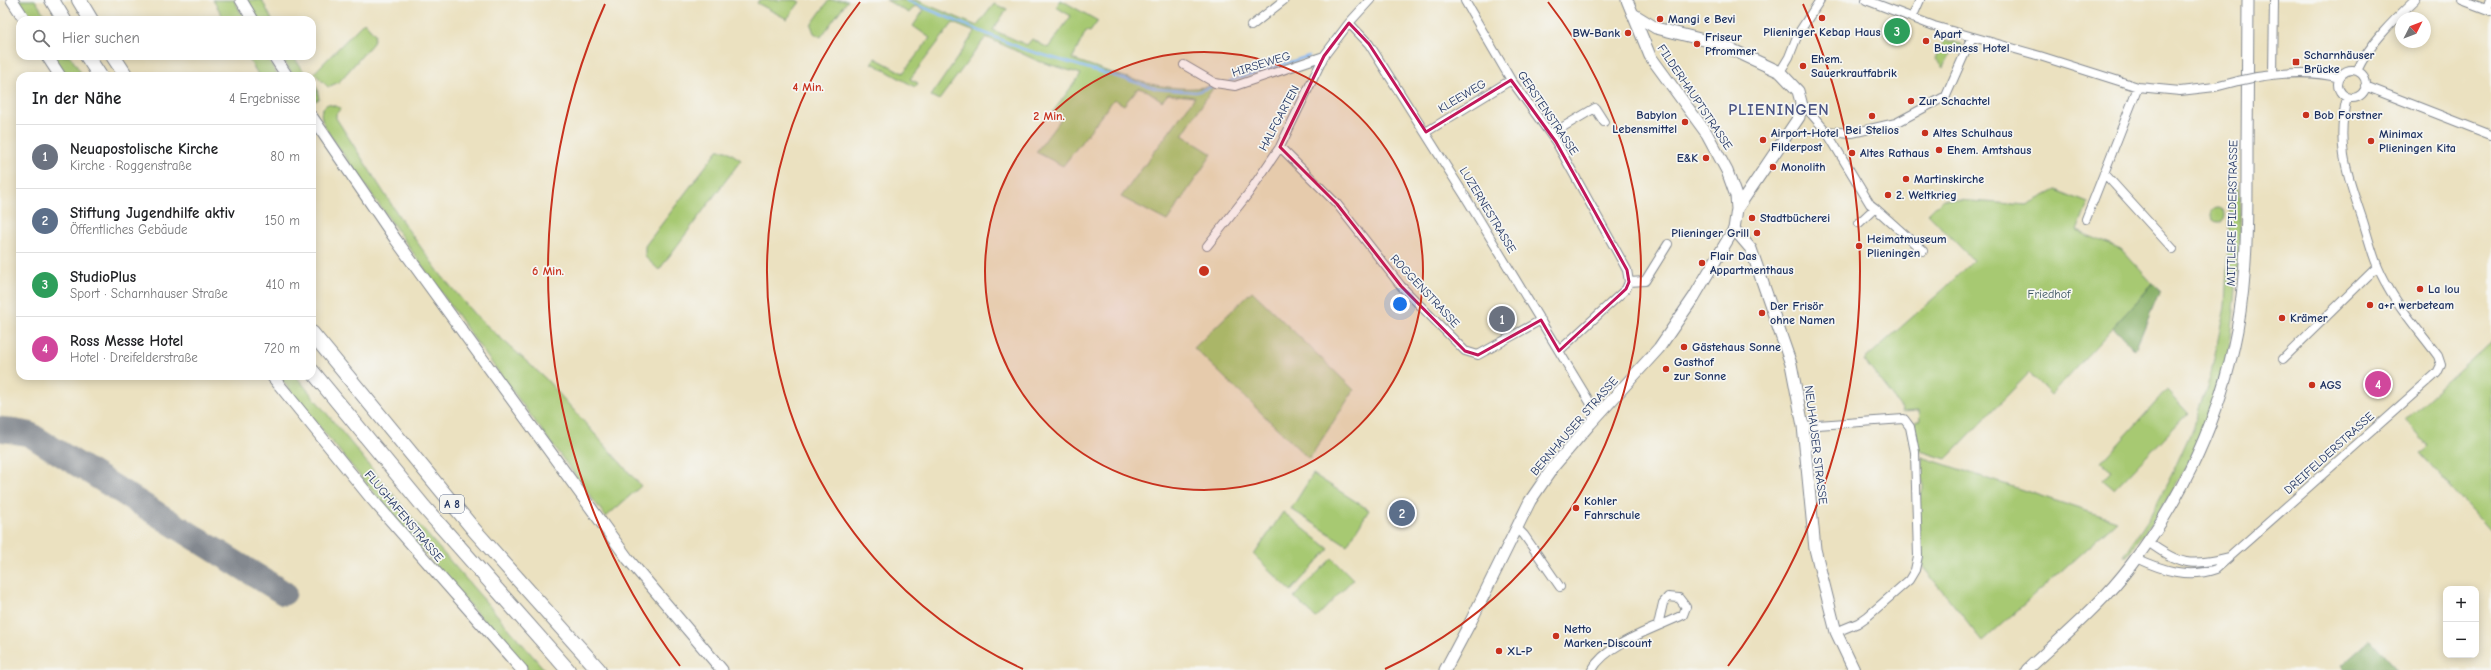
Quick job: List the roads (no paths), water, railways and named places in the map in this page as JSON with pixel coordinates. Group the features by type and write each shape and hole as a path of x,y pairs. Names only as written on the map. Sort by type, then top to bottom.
{"highway":[{"path":"52,0 62,16"},
{"path":"79,0 89,16"},
{"path":"90,60 97,72"},
{"path":"115,60 123,72"},
{"name":"A 8","path":"316,338 475,531 599,670"},
{"name":"A 8","path":"316,376 433,518 568,670"}],"main road":[{"path":"11,0 22,16"},
{"path":"242,0 251,16"},
{"name":"FILDERHAUPTSTRASSE","path":"1627,0 1644,45 1655,64 1707,134 1734,188 1737,209"},
{"name":"MITTLERE FILDERSTRASSE","path":"2027,670 2084,616 2136,558 2148,542 2179,492 2204,439 2218,402 2237,330 2242,295 2246,238 2248,0"},
{"path":"1633,14 1656,28 1720,44 1780,72 1795,87 1801,102 1799,117 1737,209"},
{"path":"1644,45 1656,28"},
{"path":"50,60 57,72"},
{"path":"277,60 284,72"},
{"path":"316,123 396,240 628,559 722,670"},
{"path":"1734,188 1749,191"},
{"name":"BERNHAUSER STRASSE","path":"1445,670 1530,501 1543,481 1600,413 1641,369 1671,331 1724,249 1734,229 1737,209"},
{"name":"NEUHAUSER STRASSE","path":"1734,229 1751,249 1791,364 1803,426 1815,549 1836,632 1854,670"},
{"name":"FLUGHAFENSTRASSE","path":"275,380 370,497 522,670"}],"street":[{"path":"1250,26 1284,0"},
{"name":"HALFGARTEN","path":"1207,246 1248,194 1280,146 1324,56 1348,23 1370,0"},
{"path":"1780,72 1789,58 1798,34 1820,0"},
{"path":"1866,0 1912,18 2138,87 2180,91 2215,87 2256,77 2297,73 2328,75 2339,78"},
{"path":"1912,18 1920,0"},
{"path":"2273,75 2274,0"},
{"path":"2357,71 2362,60 2397,16 2415,0"},
{"path":"2462,0 2489,10 2490,0"},
{"name":"GERSTENSTRASSE","path":"1465,1 1511,80 1551,134 1627,270 1629,282"},
{"name":"LUZERNESTRASSE","path":"1348,23 1369,44 1426,132 1591,404 1600,413"},
{"path":"1826,131 1852,133 1896,123 1946,96 1972,37"},
{"name":"HIRSEWEG","path":"1184,65 1216,83 1235,86 1324,56"},
{"path":"2350,70 2357,71 2362,75 2365,86 2359,96 2347,97 2341,93 2338,86 2339,78 2343,73 2350,70"},
{"name":"KLEEWEG","path":"1426,132 1511,80"},
{"path":"2365,86 2491,135"},
{"path":"2086,219 2138,87"},
{"name":"DREIFELDERSTRASSE","path":"2136,558 2158,568 2190,574 2216,569 2232,557 2437,373 2441,365 2438,356 2400,307 2377,267 2347,176 2342,150 2342,123 2347,97"},
{"path":"1801,102 1826,131 1870,204 1923,251"},
{"path":"1551,134 1595,108 1604,122"},
{"path":"1799,117 1815,118"},
{"name":"ROGGENSTRASSE","path":"1280,146 1337,204 1401,286 1465,351 1478,355 1541,320"},
{"path":"2104,173 2173,249"},
{"path":"1859,223 1875,208"},
{"path":"1559,350 1626,289 1629,282 1645,281 1668,244"},
{"path":"2283,359 2377,267"},
{"path":"1803,426 1904,419 1910,427 1915,452 1918,556 1915,570 1909,580 1868,616 1858,623 1836,632"},
{"path":"1517,528 1524,535 1560,587"},
{"name":"DREIFELDERSTRASSE","path":"2148,542 2174,559 2198,565 2232,557"},
{"path":"1592,670 1606,653 1658,625"}],"waterway":[{"path":"906,0 1023,49 1158,89 1196,92 1211,87"},
{"path":"1230,81 1309,56"}],"place":[{"name":"Plieninger Kebap Haus","path":"1822,18"},
{"name":"Mangi e Bevi","path":"1660,19"},
{"name":"StudioPlus","path":"1897,31"},
{"name":"BW-Bank","path":"1628,33"},
{"name":"Apart Business Hotel","path":"1926,41"},
{"name":"Friseur Pfrommer","path":"1697,44"},
{"name":"Scharnhäuser Brücke","path":"2296,62"},
{"name":"Ehem. Sauerkrautfabrik","path":"1803,66"},
{"name":"Zur Schachtel","path":"1911,101"},
{"name":"Bob Forstner","path":"2306,115"},
{"name":"Bei Stelios","path":"1872,116"},
{"name":"Babylon Lebensmittel","path":"1685,122"},
{"name":"Altes Schulhaus","path":"1925,133"},
{"name":"Airport-Hotel Filderpost","path":"1763,140"},
{"name":"Minimax Plieningen Kita","path":"2371,141"},
{"name":"Ehem. Amtshaus","path":"1939,150"},
{"name":"Altes Rathaus","path":"1852,153"},
{"name":"E&K","path":"1706,158"},
{"name":"Monolith","path":"1773,167"},
{"name":"Martinskirche","path":"1906,179"},
{"name":"2. Weltkrieg","path":"1888,195"},
{"name":"Stadtbücherei","path":"1752,218"},
{"name":"Plieninger Grill","path":"1757,233"},
{"name":"Heimatmuseum Plieningen","path":"1859,246"},
{"name":"Flair Das Appartmenthaus","path":"1702,263"},
{"name":"La lou","path":"2420,289"},
{"name":"a+r werbeteam","path":"2370,305"},
{"name":"Der Frisör ohne Namen","path":"1762,313"},
{"name":"Krämer","path":"2282,318"},
{"name":"Neuapostolische Kirche","path":"1502,319"},
{"name":"Gästehaus Sonne","path":"1684,347"},
{"name":"Gasthof zur Sonne","path":"1666,369"},
{"name":"Ross Messe Hotel","path":"2378,384"},
{"name":"AGS","path":"2312,385"},
{"name":"Kohler Fahrschule","path":"1576,508"},
{"name":"Stiftung Jugendhilfe aktiv","path":"1402,513"},
{"name":"Netto Marken-Discount","path":"1556,636"},
{"name":"XL-P","path":"1499,651"}],"district":[{"name":"PLIENINGEN","path":"1779,109"}],"park label":[{"name":"Friedhof","path":"2049,294"}]}
